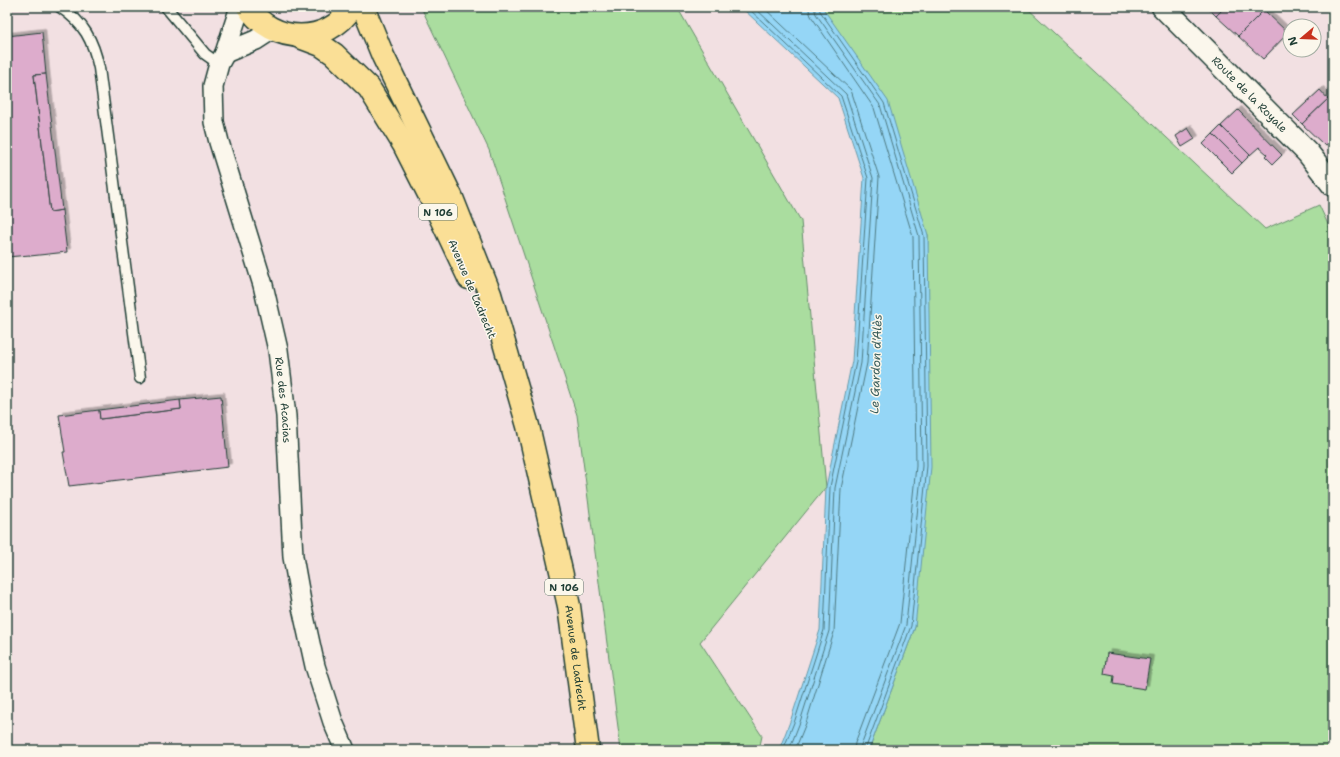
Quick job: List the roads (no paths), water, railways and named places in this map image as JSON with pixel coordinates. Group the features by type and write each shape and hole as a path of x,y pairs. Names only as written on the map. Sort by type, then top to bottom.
{"main road":[{"path":"248,7 254,16 267,26 281,33 297,36 316,34 334,26 348,14 352,7"},
{"name":"Avenue de Ladrecht","path":"365,7 383,56 452,198 490,294 528,426 569,606 588,750"},
{"name":"Route de la Royale","path":"1163,7 1308,153 1333,185"},
{"name":"Avenue de Ladrecht","path":"297,36 321,45 334,54 369,88 404,145 437,210 475,291 528,426"}],"street":[{"name":"Rue des Acacias","path":"240,7 213,86 214,122 218,142 263,285 278,350 286,416 294,564 315,666 333,722 345,750"},
{"path":"222,59 273,29"}],"lane":[{"path":"60,7 71,15 90,38 100,68 140,378"},
{"path":"166,7 205,54 222,59"}],"water":[{"name":"Le Gardon d'Alès","path":"741,7 822,7 888,101 928,235 931,467 915,627 869,750 779,750 791,719 820,630 826,487 852,361 864,178 838,98"}]}
